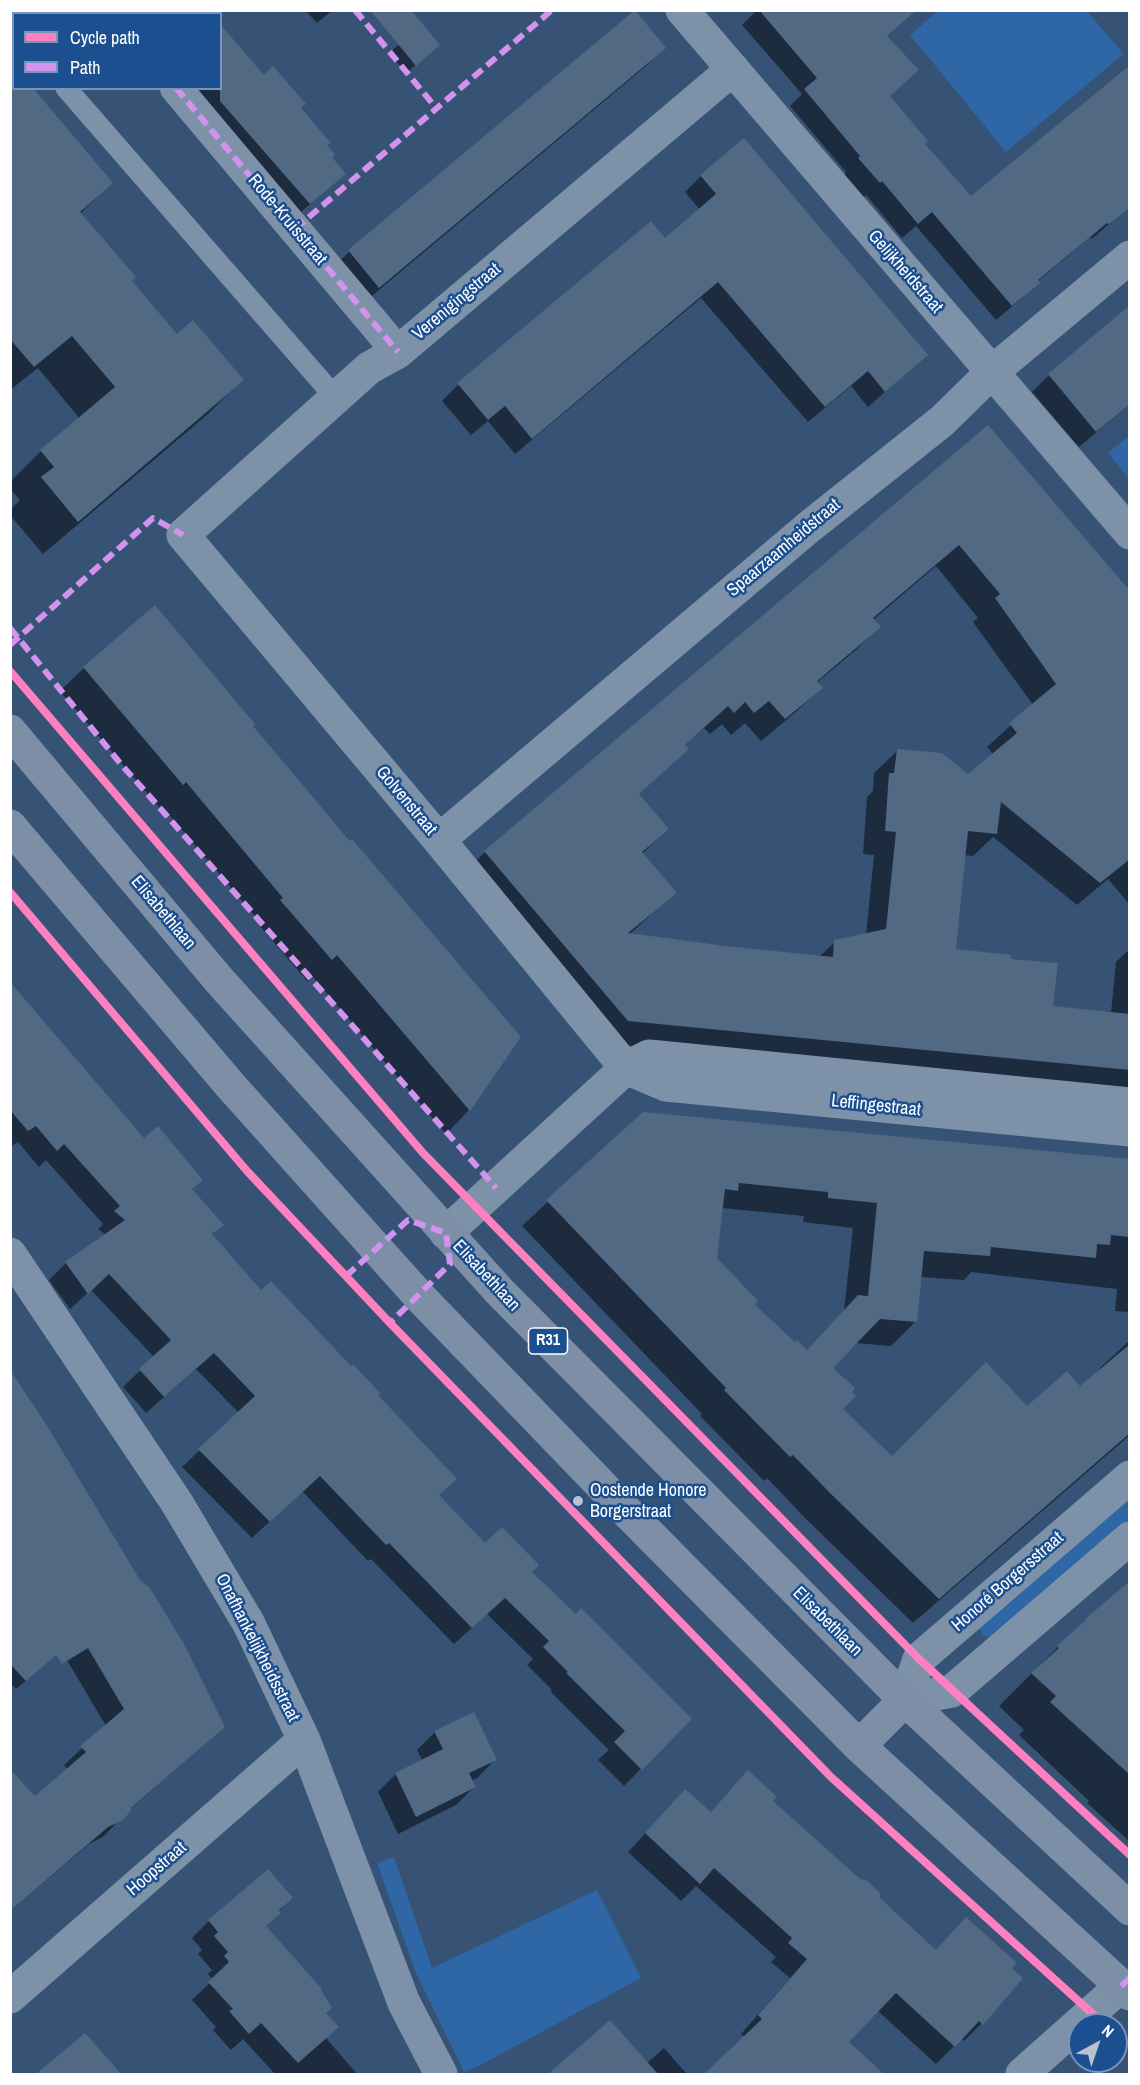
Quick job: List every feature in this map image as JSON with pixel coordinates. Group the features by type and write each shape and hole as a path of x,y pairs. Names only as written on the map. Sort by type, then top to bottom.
{"main road":[{"name":"Elisabethlaan","path":"10,731 219,980 500,1292 905,1701 1130,1909"},
{"path":"10,826 230,1085 418,1295 632,1517 859,1746 1125,1990"},
{"name":"Honoré Borgersstraat","path":"859,1746 905,1701"}],"street":[{"name":"Gelijkheidstraat","path":"689,13 733,69 1130,533"},
{"name":"Verenigingstraat","path":"183,535 369,368 398,352 733,69"},
{"name":"Rode-Kruisstraat","path":"178,90 398,352"},
{"name":"Spaarzaamheidstraat","path":"439,840 809,527 942,421 992,372 1130,257"},
{"name":"Golvenstraat","path":"183,535 439,840 626,1068"},
{"name":"Leffingestraat","path":"446,1233 626,1068 649,1056 1130,1104"},
{"name":"Leffingestraat","path":"626,1068 666,1085 1130,1130"},
{"name":"Onafhankelijkheidsstraat","path":"10,1254 177,1503 249,1624 304,1740 404,2003 441,2074"},
{"name":"Honoré Borgersstraat","path":"905,1701 919,1659 1130,1477"},
{"path":"905,1701 951,1691 1130,1538"},
{"name":"Hoopstraat","path":"10,1997 304,1740"},
{"path":"1022,2074 1125,1990"}],"lane":[{"path":"68,90 335,397"}],"shaded area":[{"path":"939,10 1087,11 1124,54 1006,152 910,35"},
{"path":"1129,436 1129,479 1108,453"},
{"path":"1129,1492 1129,1521 998,1635 990,1638 982,1635 979,1626"},
{"path":"394,1857 432,1968 597,1890 641,1978 464,2072 416,1973 377,1863"}],"building":[{"path":"370,10 411,10 440,45 416,66"},
{"path":"635,10 666,48 379,288 348,250"},
{"path":"759,10 917,10 887,36 919,70 890,96 928,141 925,144 971,196 1130,65 1130,207 1038,280 1040,283 1012,306 932,212 918,224 882,181 880,183 858,158 860,156 804,89 817,78"},
{"path":"222,26 264,75 273,66 306,104 301,108 331,143 327,145 335,154 332,157 346,174 310,204 220,101"},
{"path":"10,88 12,88 12,90 35,90 113,183 80,212 136,277 132,281 177,334 193,320 244,380 78,522 41,477 54,467 40,450 115,387 72,336 34,367 10,339"},
{"path":"744,138 928,355 885,392 868,371 825,407 718,282 532,439 505,406 488,420 457,383 651,221 665,238 716,194 700,175"},
{"path":"1130,305 1130,404 1096,432 1048,374"},
{"path":"988,425 1130,591 1130,859 1100,883 1001,802 997,834 968,831 956,949 1011,955 1011,959 1058,963 1053,1006 1130,1014 1130,1070 628,1021 484,851","holes":["959,545 1000,594 995,598 1056,684 1009,723 1017,733 968,774 942,753 897,749 894,773 889,773 885,831 896,832 886,929 834,940 833,957 628,933 677,893 642,852 669,829 639,794 689,749 685,745 728,706 734,713 745,702 754,713 769,701 785,719 823,688 817,681 881,627 873,618"]},
{"path":"155,605 350,841 352,839 521,1037 470,1111 337,955 332,960 280,900 283,898 186,782 183,785 83,667"},
{"path":"10,982 144,1138 158,1126 203,1180 192,1189 224,1225 212,1234 261,1290 271,1281 351,1366 353,1364 380,1393 378,1395 457,1479 439,1495 485,1543 502,1527 539,1565 532,1572 576,1614 581,1608 692,1719 642,1770 614,1742 625,1731 566,1673 568,1672 543,1647 549,1641 505,1598 472,1628 389,1543 386,1545 320,1476 270,1522 198,1449 255,1396 214,1353 164,1397 139,1369 171,1340 109,1274 88,1294 65,1262 125,1220 114,1211 120,1206 64,1144 57,1151 36,1126 28,1131 10,1110"},
{"path":"643,1112 1130,1159 1130,1237 1111,1235 1110,1245 1097,1244 1096,1258 991,1247 990,1256 924,1251 917,1322 880,1319 833,1368 855,1388 852,1392 856,1396 843,1409 892,1456 986,1362 1027,1406 1067,1371 1080,1386 1130,1344 1130,1433 939,1599 793,1455 790,1457 724,1390 726,1388 546,1200","holes":["739,1183 828,1192 828,1198 877,1203 868,1296 858,1295 807,1350 797,1340 795,1342 755,1305 758,1301 717,1258 725,1189 738,1191"]},
{"path":"10,1370 46,1424 140,1580 150,1588 184,1644 225,1727 132,1807 123,1820 108,1827 10,1911 10,1769 35,1796 86,1752 80,1746 124,1709 88,1648 62,1664 56,1655 26,1681 10,1664"},
{"path":"1130,1581 1130,1775 1050,1702 1056,1696 1031,1673 1059,1648 1057,1646 1085,1619"},
{"path":"474,1712 497,1760 469,1773 476,1787 416,1817 395,1773 443,1749 434,1731"},
{"path":"748,1770 777,1797 773,1801 860,1879 866,1880 880,1893 880,1898 936,1950 966,1917 1017,1963 1012,1968 1023,1978 983,2025 979,2021 955,2047 896,1993 849,2042 884,2074 704,2074 762,2019 758,2015 807,1959 788,1943 792,1938 714,1868 700,1884 645,1833 685,1789 711,1812"},
{"path":"268,1869 293,1898 266,1926 322,1989 332,2008 326,2013 339,2027 298,2063 261,2023 249,2034 229,2011 233,2009 208,1982 229,1962 224,1956 228,1952 214,1936 218,1932 208,1920"},
{"path":"610,2020 658,2074 548,2074"},
{"path":"85,2033 121,2074 36,2074"}],"marked path":[{"path":"355,10 437,109"},
{"path":"295,229 552,10"},
{"path":"178,90 398,352"},
{"path":"10,645 153,518 183,535"},
{"path":"10,628 120,763 496,1188"},
{"path":"346,1276 408,1220 446,1233 450,1264 390,1323"},
{"path":"1121,1986 1130,1978"}],"cycle path":[{"path":"10,671 423,1153 919,1659 1130,1855"},
{"path":"10,892 247,1171 390,1323 831,1777 1092,2013"}],"place":[{"name":"Oostende Honore Borgerstraat","path":"578,1501"}]}
